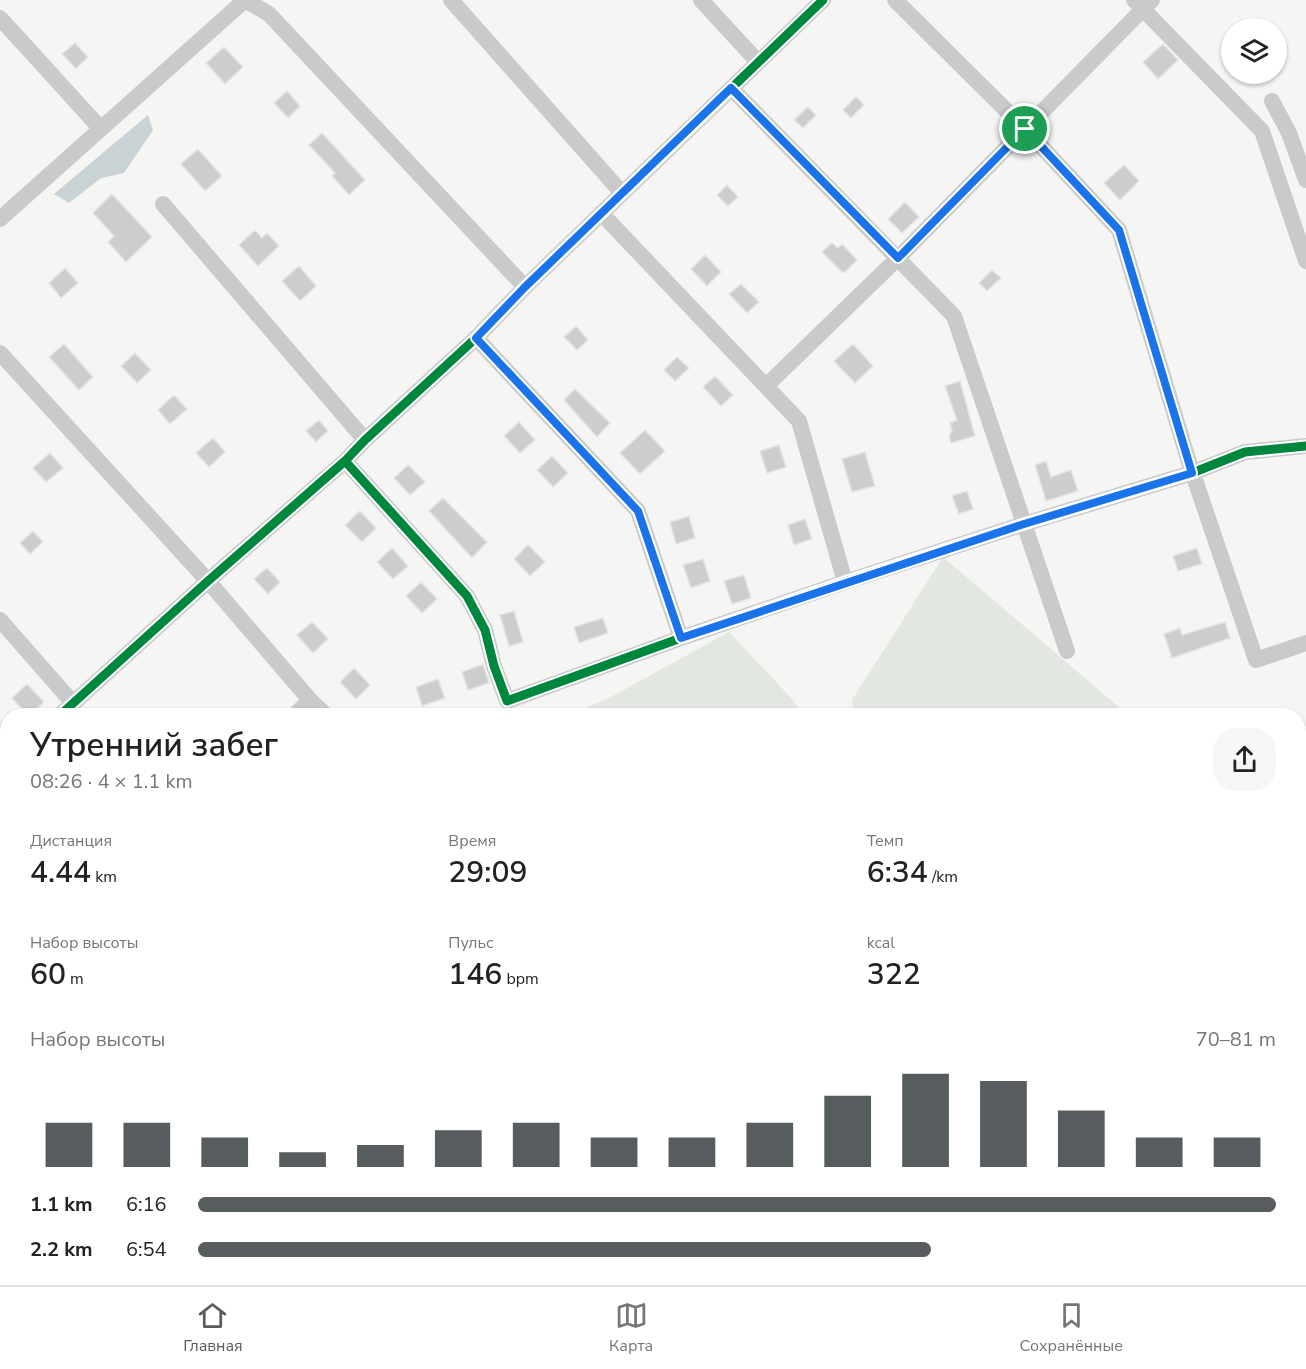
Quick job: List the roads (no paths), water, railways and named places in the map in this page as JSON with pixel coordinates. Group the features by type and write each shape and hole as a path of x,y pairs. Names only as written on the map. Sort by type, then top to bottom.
{"street":[{"path":"0,219 245,0 269,14 525,287"},
{"path":"451,0 622,194"},
{"path":"701,0 758,62"},
{"path":"68,708 345,461 476,338 525,287 823,0"},
{"path":"895,0 1025,129 1119,230 1192,473 1256,660 1306,643"},
{"path":"766,386 898,258 1025,129 1143,3 1262,131 1306,261"},
{"path":"0,18 101,129"},
{"path":"731,88 954,316 1067,651"},
{"path":"1272,101 1290,133 1306,180"},
{"path":"163,204 365,440"},
{"path":"601,213 799,421 845,582"},
{"path":"476,338 638,511 681,638"},
{"path":"0,353 208,581 318,708"},
{"path":"345,461 467,596 485,630 494,666 507,701 845,582 1192,473 1245,452 1306,446"},
{"path":"0,620 73,703"},
{"path":"302,708 310,700"}]}
